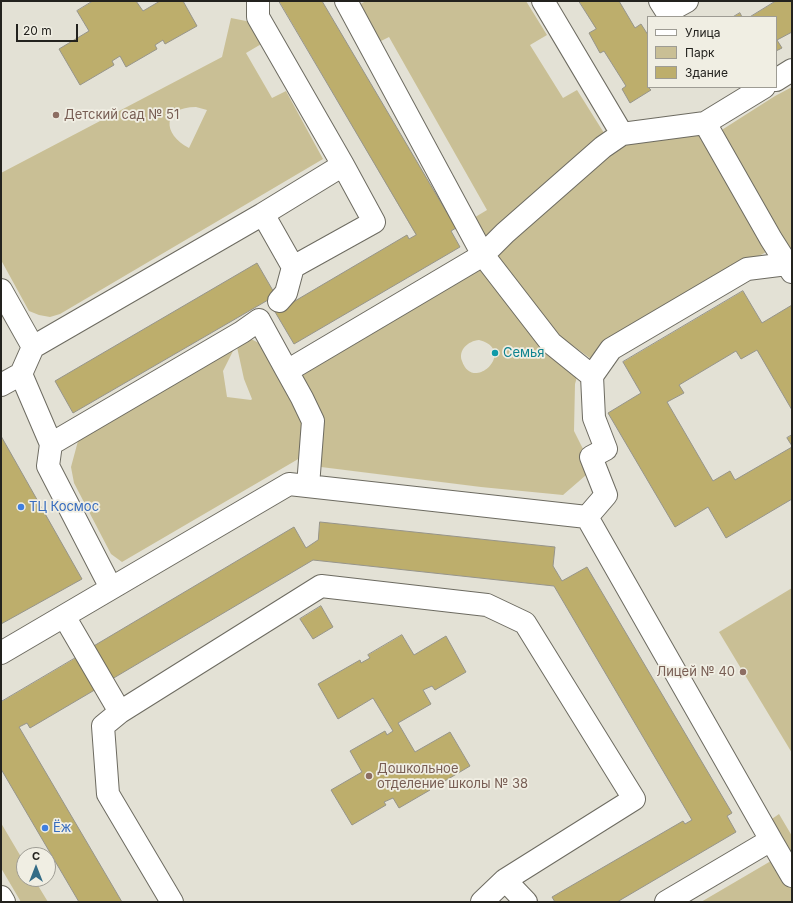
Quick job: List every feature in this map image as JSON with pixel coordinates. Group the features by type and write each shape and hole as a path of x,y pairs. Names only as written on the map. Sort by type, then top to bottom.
{"street":[{"path":"258,1 258,17 374,222 293,267"},
{"path":"346,1 483,255 551,343 592,376"},
{"path":"543,1 622,134"},
{"path":"660,1 667,12 687,1"},
{"path":"777,79 792,70"},
{"path":"287,371 483,255 505,233 611,140 622,134 705,123 762,88"},
{"path":"705,123 771,239 790,268"},
{"path":"1,385 21,374 34,347 263,214 343,165"},
{"path":"51,444 242,332 270,309 286,293 293,267 263,214"},
{"path":"587,517 606,495 591,457 606,448 594,418 592,376 611,349 747,269 790,268"},
{"path":"1,290 34,347"},
{"path":"270,309 287,371 313,421 308,486"},
{"path":"21,374 51,444 48,466 111,588"},
{"path":"1,653 289,484 587,517"},
{"path":"587,517 770,840 792,876"},
{"path":"172,902 108,794 103,726 120,712 321,586 487,605 525,623 634,799 505,880 482,902"},
{"path":"64,616 120,712"},
{"path":"666,902 770,840"},
{"path":"505,880 526,902"},
{"path":"1,897 4,902"}],"green space":[{"path":"366,1 526,1 547,35 530,45 563,98 577,90 604,133 601,138 484,240 472,219 487,210 389,37 377,43 357,6"},
{"path":"231,18 251,22 263,43 246,53 272,98 286,91 323,159 60,314 50,317 29,311 1,260 1,173 222,57","holes":["196,107 207,110 189,148 180,142 170,129 172,116 177,111 185,108"]},
{"path":"792,87 792,263 717,133 775,96"},
{"path":"697,132 766,252 608,342 594,361 561,337 495,257 615,148 626,140"},
{"path":"486,264 579,370 575,384 574,431 593,469 563,495 481,487 313,466 298,378 474,273","holes":["479,340 490,345 494,352 494,360 489,367 475,373 467,370 461,357 461,353 465,347 471,342"]},
{"path":"247,337 259,343 304,423 300,458 122,562 111,554 74,483 71,467 78,441","holes":["235,347 237,347 244,379 252,399 251,400 227,397 223,371"]},
{"path":"792,588 792,753 719,632"},
{"path":"779,814 792,836 792,867 769,821"},
{"path":"1,823 16,848 16,887 39,887 48,902 21,902 1,868"},
{"path":"776,858 792,885 792,902 701,902"}],"building":[{"path":"93,1 136,1 143,11 160,1 183,1 197,26 165,44 163,40 155,45 157,49 126,67 120,56 112,61 114,65 80,85 59,49 89,31 77,11"},
{"path":"279,1 322,1 456,228 451,231 460,247 294,344 268,300 73,413 55,381 257,263 283,308 407,235 409,239 416,235"},
{"path":"579,1 619,1 635,28 641,24 647,33 647,88 651,90 630,103 622,89 626,86 604,51 600,53 589,33 596,29"},
{"path":"776,1 792,1 792,32 777,40 777,16 752,16"},
{"path":"740,13 742,16 735,16"},
{"path":"777,40 782,48 777,50"},
{"path":"743,291 762,323 792,305 792,410 757,350 741,359 736,351 679,385 684,393 667,402 713,481 730,471 735,480 792,447 792,499 726,538 708,507 675,527 608,413 641,393 623,362"},
{"path":"792,435 792,446 787,438"},
{"name":"ТЦ Космос","path":"1,436 82,579 1,624"},
{"path":"320,522 555,547 553,566 562,581 587,567 732,813 727,816 736,832 617,902 555,902 552,897 683,821 685,824 692,820 554,586 313,560 112,679 92,647 294,527 306,548 318,540"},
{"path":"321,606 333,627 313,639 300,619"},
{"path":"402,635 414,655 446,636 466,672 435,690 432,686 423,690 431,704 398,723 415,752 450,732 470,766 438,785 436,781 427,786 430,790 399,808 393,798 384,802 386,805 352,825 331,790 362,772 350,751 385,731 387,735 393,731 373,698 338,719 318,684 360,660 361,663 370,658 368,655"},
{"path":"79,656 98,688 30,728 27,723 19,727 122,902 79,902 56,863 56,847 47,847 1,769 1,702"}],"place":[{"name":"Детский сад № 51","path":"56,115"},
{"name":"Семья","path":"495,353"},
{"name":"ТЦ Космос","path":"21,507"},
{"name":"Лицей № 40","path":"743,672"},
{"name":"Дошкольное отделение школы № 38","path":"369,776"},
{"name":"Ёж","path":"45,828"}]}
